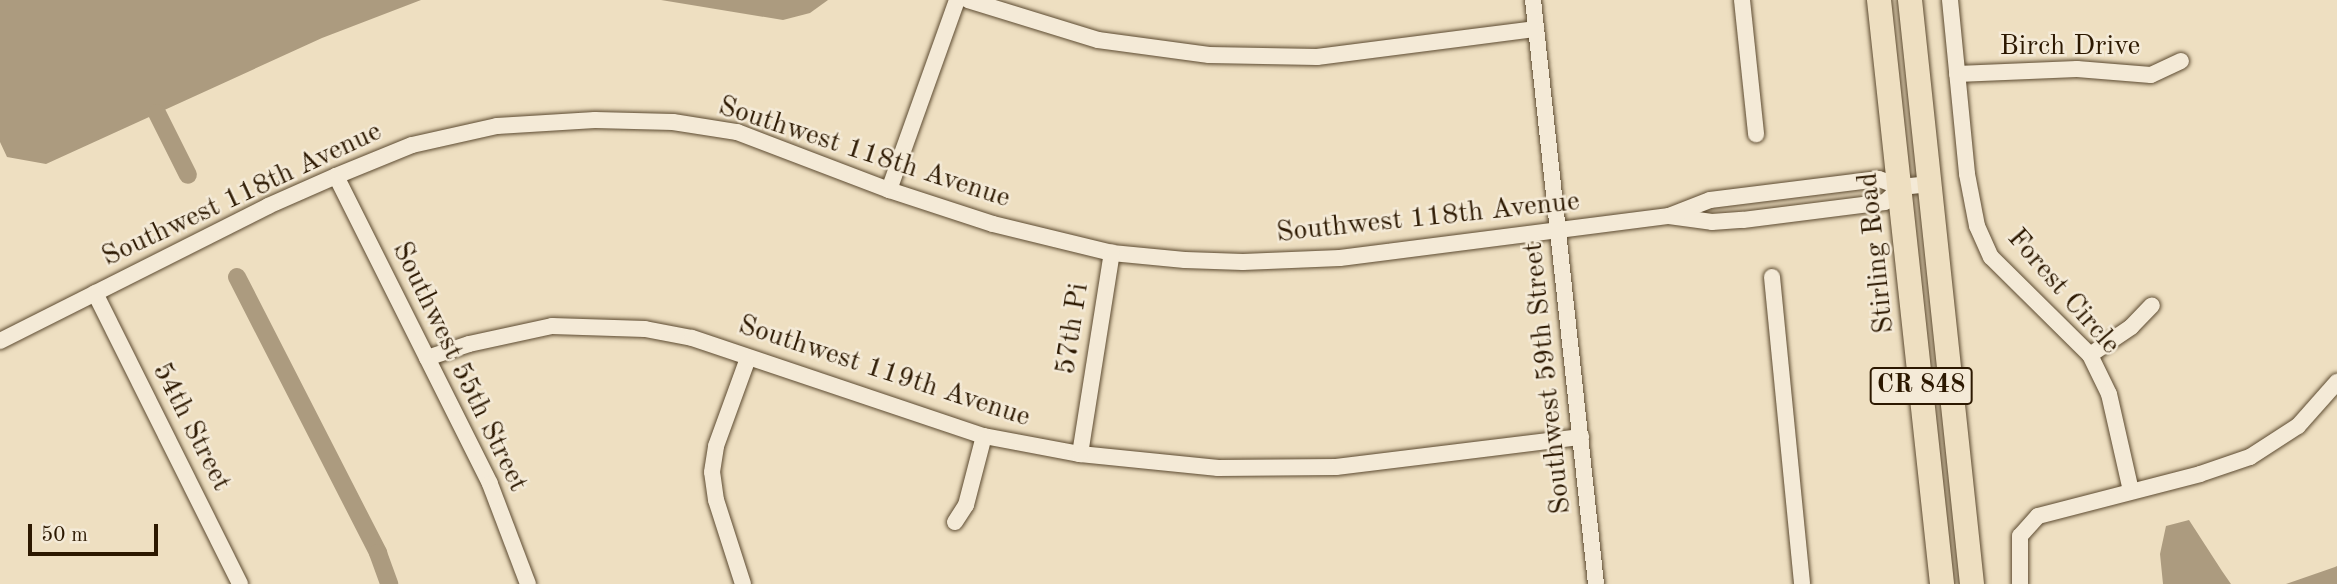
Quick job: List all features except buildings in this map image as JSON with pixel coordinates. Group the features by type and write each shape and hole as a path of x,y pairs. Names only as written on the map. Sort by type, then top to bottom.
{"main road":[{"name":"Stirling Road","path":"1879,0 1942,584"},
{"name":"CR 848","path":"1910,0 1972,584"}],"street":[{"path":"889,190 957,0"},
{"path":"968,0 1098,40 1209,55 1317,57 1536,29"},
{"name":"Southwest 59th Street","path":"1533,0 1596,584"},
{"path":"1742,0 1756,134"},
{"name":"Forest Circle","path":"1950,0 1967,174 1977,226 1991,257 2090,355 2109,394 2131,491"},
{"name":"Birch Drive","path":"1957,74 2077,69 2151,75 2181,61"},
{"name":"Southwest 118th Avenue","path":"0,341 268,206 336,176 412,145 497,126 595,120 660,121 737,132 889,190 1023,233 1112,253 1243,262 1340,258 1559,231 1669,216 1710,200 1879,179 1901,187 1930,184"},
{"name":"Southwest 55th Street","path":"336,176 490,484 528,584"},
{"name":"Southwest 118th Avenue","path":"1669,216 1712,222 1743,220 1885,202 1901,187"},
{"name":"57th Pi","path":"1080,454 1112,253"},
{"path":"1772,277 1802,584"},
{"name":"54th Street","path":"95,293 240,584"},
{"path":"2090,355 2131,327 2152,305"},
{"name":"Southwest 119th Avenue","path":"427,358 523,331 552,326 598,325 691,338 984,436 1080,454 1205,467 1336,467 1581,437"},
{"path":"743,584 716,500 712,472 716,446 748,358"},
{"path":"2020,584 2020,536 2038,516 2200,474 2250,457 2298,426 2337,382"},
{"path":"955,522 966,505 984,436"}],"shaded area":[{"path":"0,0 421,0 322,38 46,164 7,157 0,142"},
{"path":"661,0 828,0 810,13 783,20"},
{"path":"2189,520 2231,584 2163,584 2160,554 2166,526"},
{"path":"2337,566 2337,584 2286,584 2335,567"}],"waterway":[{"path":"157,113 188,175"},
{"path":"237,277 378,553 389,584"}]}
